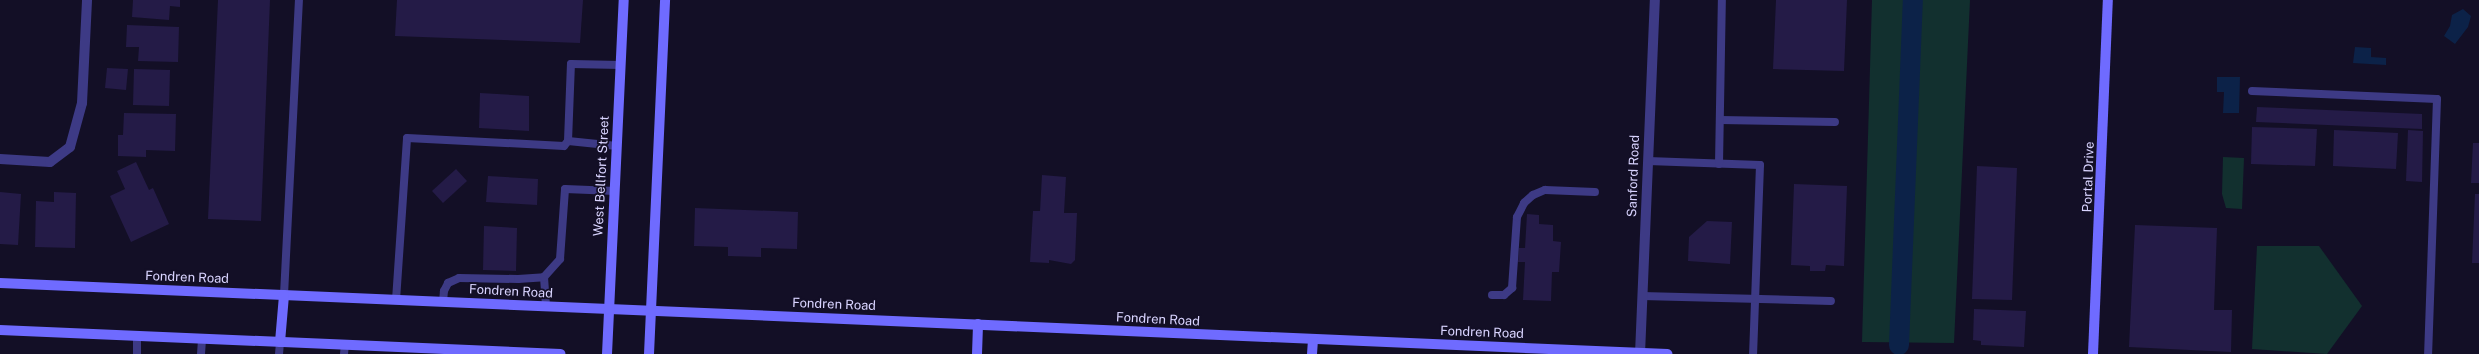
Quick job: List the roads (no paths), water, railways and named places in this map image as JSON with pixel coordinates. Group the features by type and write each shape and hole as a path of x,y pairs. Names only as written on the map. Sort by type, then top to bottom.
{"main road":[{"name":"West Bellfort Street","path":"607,354 624,0"},
{"path":"649,354 665,0"},
{"name":"Portal Drive","path":"2093,354 2108,0"},
{"name":"Fondren Road","path":"0,283 651,312 978,324 1667,354"},
{"path":"280,342 284,295"},
{"path":"977,354 978,324"},
{"path":"0,330 280,342 345,349 560,354"},
{"path":"1312,354 1313,339"}],"street":[{"path":"0,159 50,162 70,147 82,103 87,0"},
{"name":"Sanford Road","path":"1640,353 1655,0"}],"lane":[{"path":"284,295 299,0"},
{"path":"1719,164 1722,0"},
{"path":"396,300 407,138 564,146 568,141 572,64 621,65"},
{"path":"2252,91 2437,99 2428,354"},
{"path":"1720,120 1835,122"},
{"path":"568,141 617,146"},
{"path":"1648,161 1760,165 1753,354"},
{"path":"443,302 444,291 448,282 458,278 518,280 544,277 560,258 565,190 615,191"},
{"path":"1492,295 1504,295 1512,288 1517,217 1524,203 1533,195 1545,190 1595,192"},
{"path":"544,277 546,307"},
{"path":"1642,296 1831,302"},
{"path":"137,337 137,354"},
{"path":"201,354 202,339"},
{"path":"279,354 280,342"}],"water":[{"path":"2463,9 2471,16 2468,27 2455,44 2444,36 2450,26 2452,15"},
{"path":"2355,47 2371,48 2371,57 2386,58 2386,65 2353,63"},
{"path":"2217,77 2240,77 2239,113 2223,113 2224,92 2217,92"}],"waterway":[{"path":"1899,345 1913,0"}]}
